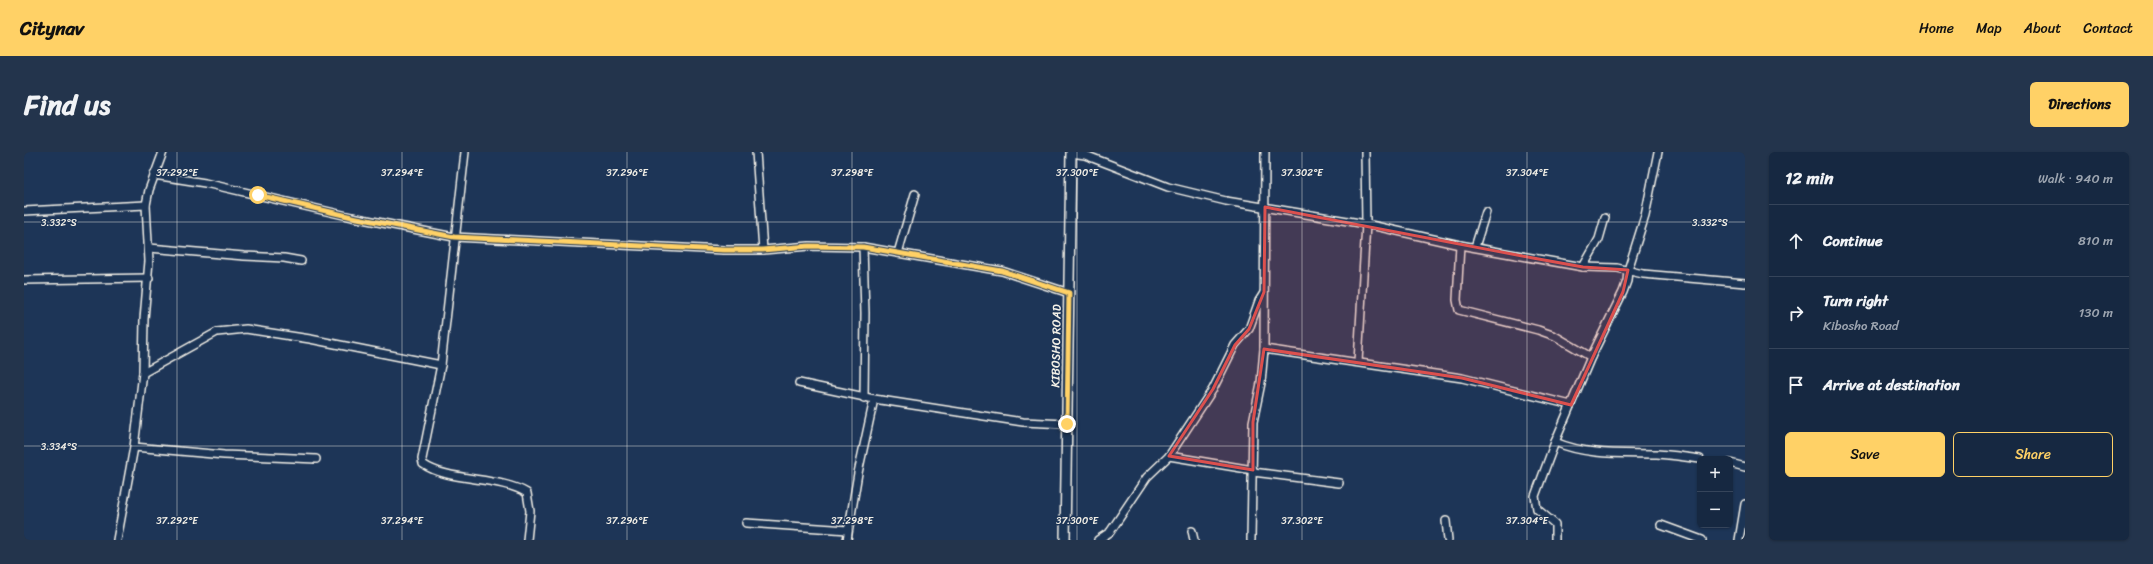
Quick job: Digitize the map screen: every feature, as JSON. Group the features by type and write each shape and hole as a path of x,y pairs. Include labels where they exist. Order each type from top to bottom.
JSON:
{"street":[{"path":"117,540 134,447 143,373 144,319 149,278 149,248 146,206 149,190 163,152"},
{"path":"465,152 454,237 441,365 422,459 423,464 438,471 504,485 527,493 530,511 528,540"},
{"path":"756,152 762,250"},
{"path":"1071,152 1168,187 1265,207 1366,224 1475,248 1583,267 1628,270 1642,274 1745,282"},
{"name":"KIBOSHO ROAD","path":"1065,540 1071,152"},
{"path":"1251,540 1253,422 1264,349 1265,152"},
{"path":"1358,362 1366,224 1365,152"},
{"path":"1555,540 1555,524 1537,509 1535,496 1555,442 1591,357 1624,292 1628,270 1645,216 1658,152"},
{"path":"154,175 205,183 352,217 454,237 762,250 809,246 863,247 1002,271 1069,293"},
{"path":"898,253 915,194"},
{"path":"24,211 146,206"},
{"path":"1475,248 1486,212"},
{"path":"1583,267 1599,239 1605,218"},
{"path":"1460,245 1457,300 1459,310 1538,330 1555,336 1591,357"},
{"path":"863,247 866,312 864,398"},
{"path":"149,248 244,256 268,256 301,261"},
{"path":"24,280 149,278"},
{"path":"1098,540 1110,532 1147,477 1169,456 1213,389 1235,345 1249,329 1259,301 1264,292"},
{"path":"143,373 217,332 246,329 310,339 441,365"},
{"path":"1264,349 1462,378 1571,405"},
{"path":"799,383 864,398 1022,422 1067,424"},
{"path":"847,540 858,473 874,399"},
{"path":"1555,442 1579,450 1603,453 1658,454 1697,459"},
{"path":"134,447 224,455 316,459"},
{"path":"1169,456 1253,471 1339,483"},
{"path":"1733,464 1745,467"},
{"path":"1739,540 1745,505"},
{"path":"1446,521 1448,540"},
{"path":"746,524 848,530"},
{"path":"1661,526 1702,540"},
{"path":"1192,531 1194,540"}],"highlighted area":[{"path":"1265,207 1583,267 1628,270 1623,292 1571,405 1462,378 1264,349 1253,422 1253,470 1169,456 1213,389 1235,345 1249,329 1264,292"}],"route":[{"path":"258,195 352,217 454,237 724,250 762,250 845,245 1002,271 1069,293 1067,424"}]}
